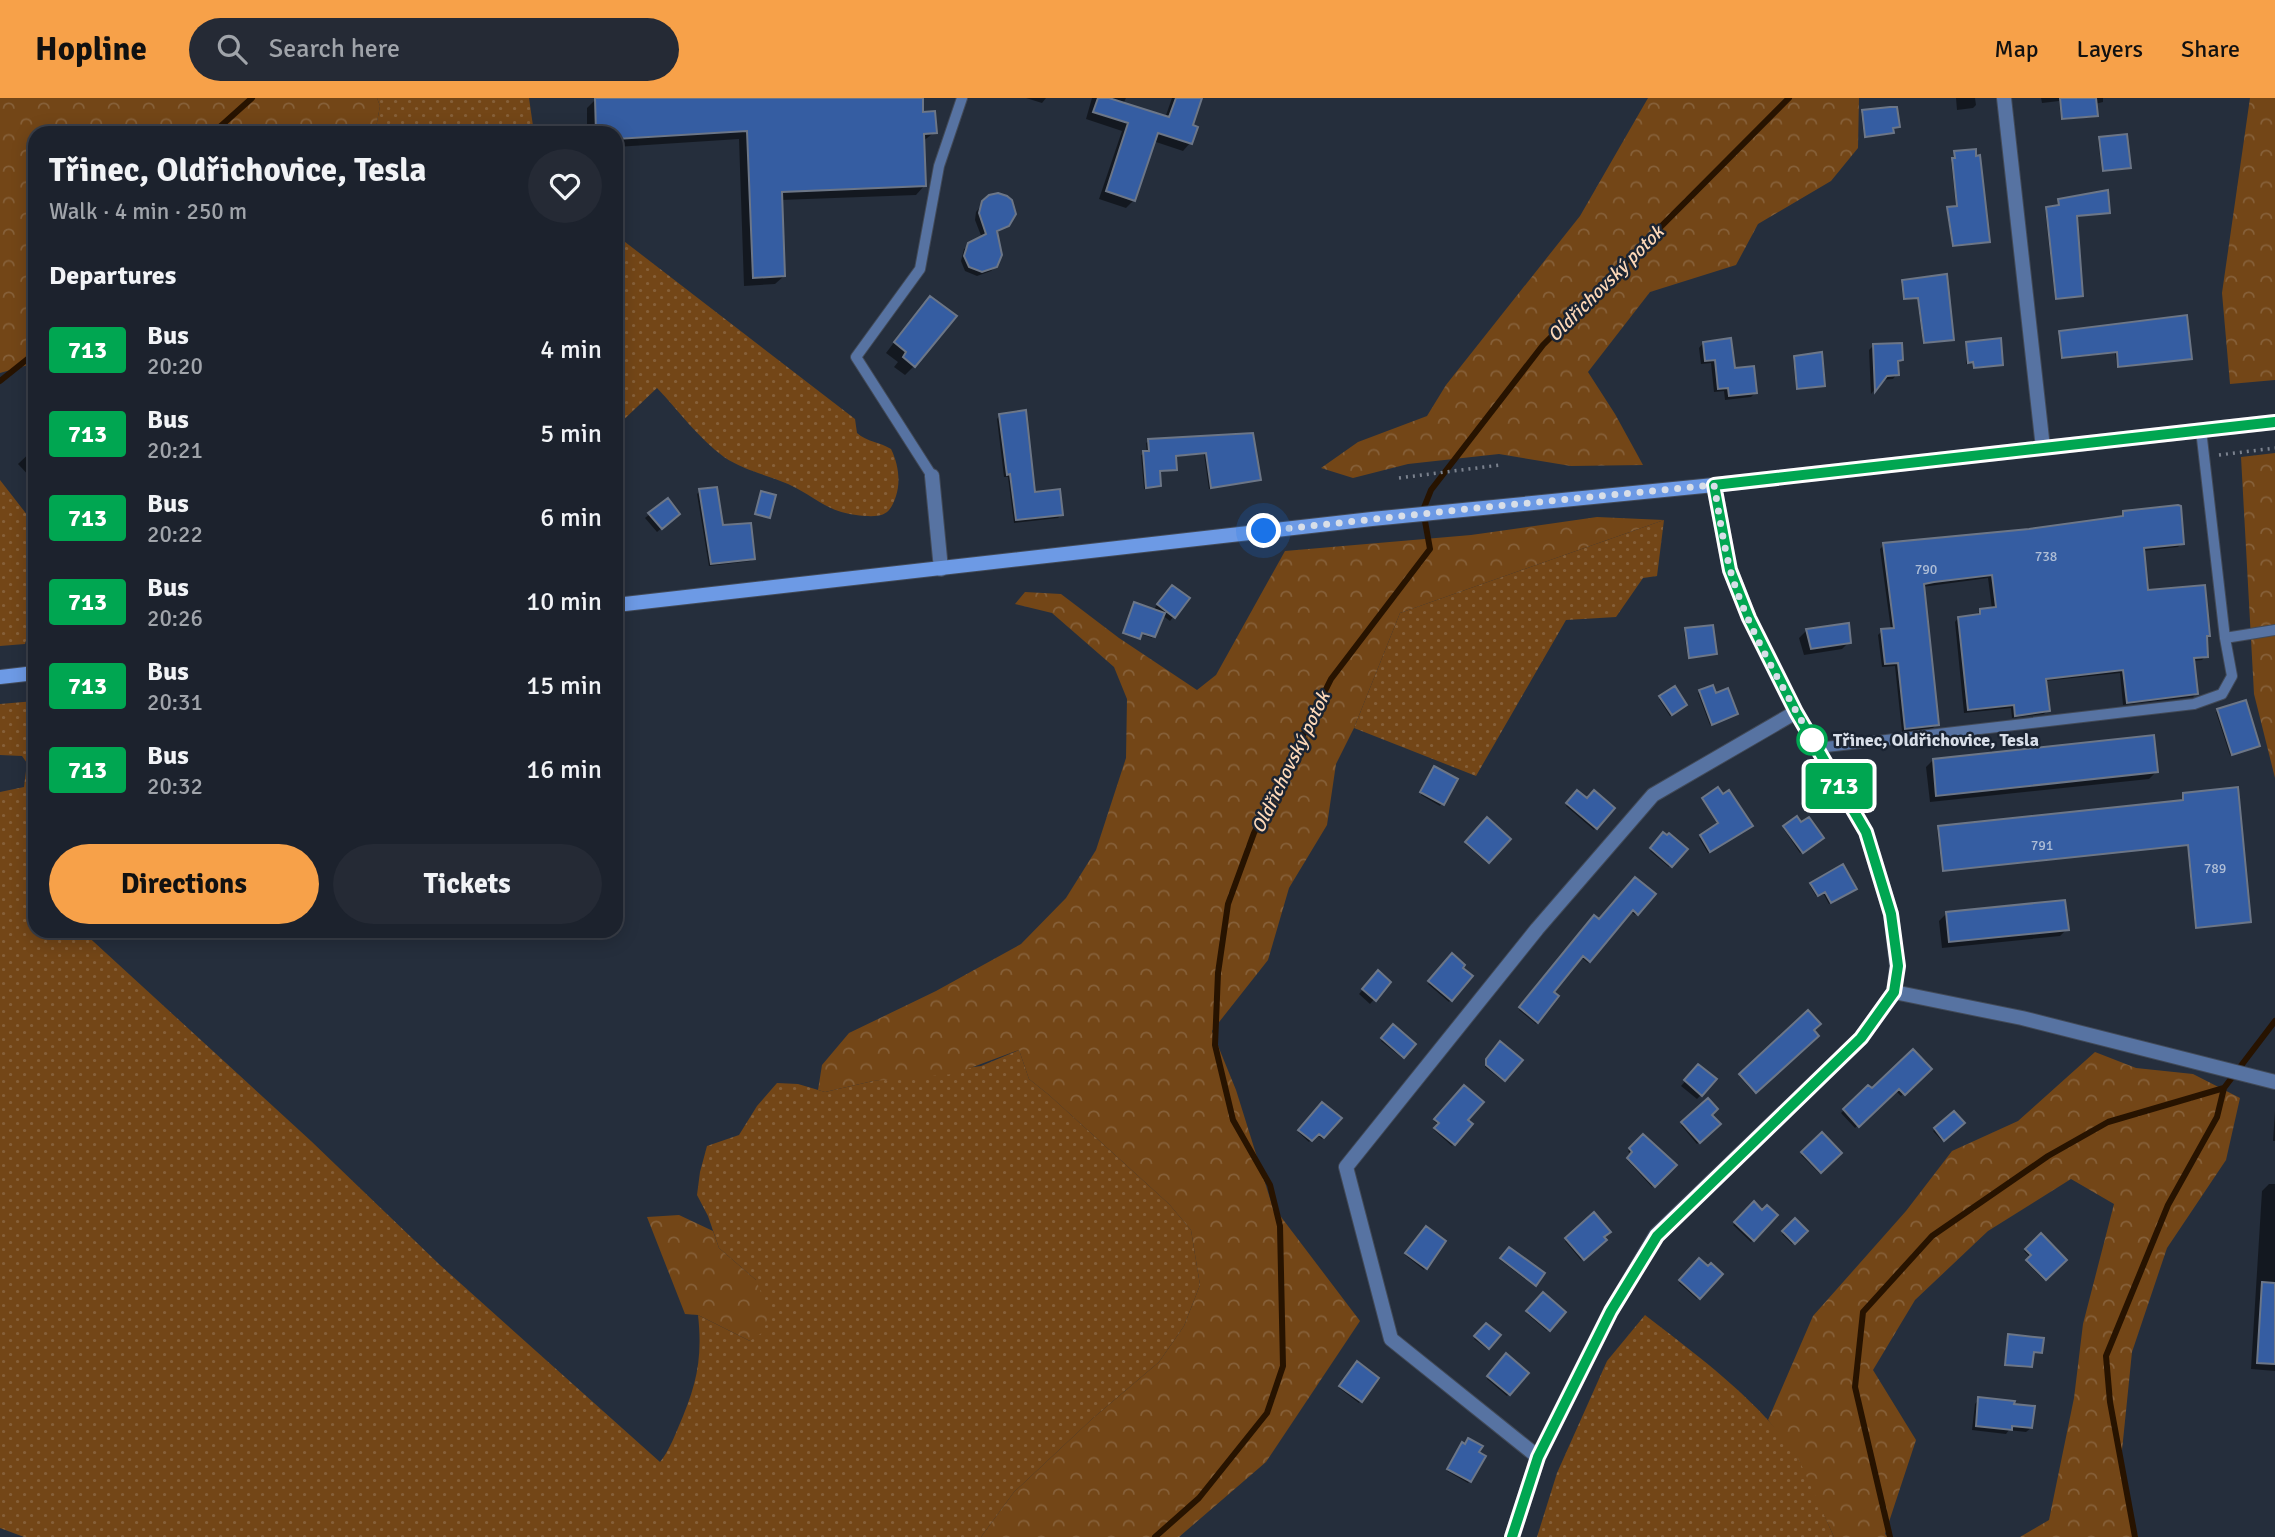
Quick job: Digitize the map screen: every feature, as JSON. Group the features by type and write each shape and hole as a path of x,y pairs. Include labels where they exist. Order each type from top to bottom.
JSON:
{"main road":[{"path":"623,604 1372,519 1714,485 2274,423"},
{"path":"0,677 28,674"}],"street":[{"path":"2004,98 2043,448"},
{"path":"932,476 941,569"},
{"path":"1511,1537 1538,1457 1611,1311 1657,1236 1861,1038 1894,992 1898,966 1891,914 1866,832 1796,712 1749,618 1730,570 1714,485"},
{"path":"1538,1457 1391,1339 1346,1167 1537,929 1653,795 1796,712"},
{"path":"1894,992 2022,1018 2275,1082"}],"lane":[{"path":"932,476 856,357 920,269 939,166 962,98"},
{"path":"1817,748 2194,704 2222,694 2232,676 2225,638 2201,430"},
{"path":"2225,638 2275,629"}],"path":[{"path":"2203,457 2275,448"},
{"path":"1399,478 1500,465"}],"green space":[{"path":"0,98 377,98 380,106 376,126 28,126 28,365 0,373"},
{"path":"377,98 529,98 533,126 376,126 380,106"},
{"path":"1648,98 1859,98 1858,148 1831,181 1758,224 1736,265 1650,292 1588,372 1643,465 1571,466 1499,454 1408,464 1353,478 1321,468 1358,442 1427,416 1446,385 1580,216"},
{"path":"2250,98 2275,98 2275,380 2230,384 2222,293"},
{"path":"623,240 855,419 857,433 891,449 897,466 898,484 889,511 872,516 841,512 788,484 731,462 706,442 657,388 623,420"},
{"path":"2275,453 2275,778 2254,694 2241,457"},
{"path":"0,480 28,516 28,621 25,644 0,646"},
{"path":"1597,517 1664,520 1400,613 1354,728 1336,764 1327,825 1289,888 1268,960 1212,1031 1236,1090 1272,1205 1360,1321 1266,1462 1179,1537 981,1537 1014,1492 1092,1419 1159,1362 1184,1326 1200,1285 1191,1230 1169,1204 1029,1079 1019,1050 954,1074 873,1081 825,1092 818,1090 822,1065 849,1033 936,991 1021,944 1066,898 1096,850 1126,758 1127,699 1114,667 1052,613 1015,604 1025,592 1061,594 1119,638 1197,690 1216,675 1285,551 1471,535"},
{"path":"1664,520 1657,576 1643,578 1616,617 1566,620 1476,776 1354,728 1400,613"},
{"path":"28,702 28,938 90,938 311,1141 440,1265 660,1462 674,1437 694,1386 700,1346 698,1315 750,1341 756,1280 719,1248 708,1216 697,1195 707,1146 739,1135 757,1106 777,1083 798,1084 825,1092 873,1081 981,1066 1019,1050 1029,1079 1169,1204 1191,1230 1200,1285 1184,1326 1159,1362 1092,1419 1014,1492 981,1537 24,1537 0,1528 0,792 24,787 27,763 22,756 0,755 0,704"},
{"path":"2095,1052 2136,1068 2193,1074 2240,1098 2226,1160 2167,1248 2132,1352 2120,1470 2138,1537 2020,1537 2049,1520 2074,1398 2083,1324 2114,1204 2071,1179 1988,1231 1915,1300 1873,1370 1916,1440 1885,1534 1888,1537 1834,1537 1799,1460 1768,1420 1813,1316 1906,1211 1952,1151 2018,1121"},
{"path":"679,1215 713,1231 719,1248 756,1280 769,1313 763,1332 750,1341 698,1315 685,1314 647,1217"},
{"path":"1645,1315 1727,1380 1765,1417 1798,1458 1834,1537 1537,1537 1557,1473 1607,1361"}],"building":[{"path":"595,98 923,98 923,112 935,111 937,133 924,134 926,186 782,192 785,276 753,278 747,131 623,139 623,126 596,126"},
{"path":"1098,98 1109,98 1169,117 1176,98 1202,98 1193,125 1198,127 1192,144 1158,133 1135,201 1106,191 1128,123 1093,112"},
{"path":"2060,98 2096,98 2098,116 2062,119"},
{"path":"1897,107 1900,127 1893,128 1894,133 1865,137 1862,110"},
{"path":"2127,134 2131,168 2103,171 2099,137"},
{"path":"1976,149 1976,156 1980,155 1990,242 1953,246 1947,207 1957,206 1952,158 1955,158 1954,151"},
{"path":"2108,190 2110,213 2077,216 2083,296 2056,299 2046,207 2059,205 2058,199"},
{"path":"998,193 1012,200 1016,214 1009,226 997,231 1002,255 997,267 982,272 969,267 964,256 968,243 986,234 979,213 982,201 989,195"},
{"path":"1947,274 1954,340 1924,343 1918,298 1904,299 1902,280"},
{"path":"930,296 957,316 915,367 903,357 906,352 894,342"},
{"path":"2187,315 2192,359 2118,367 2117,352 2062,358 2059,331"},
{"path":"1731,338 1735,368 1754,366 1757,393 1729,396 1728,388 1718,389 1715,360 1705,361 1703,342"},
{"path":"2001,338 2003,365 1974,368 1973,362 1968,363 1966,342"},
{"path":"1902,343 1903,360 1898,361 1899,375 1887,376 1875,392 1873,344"},
{"path":"1822,352 1825,386 1797,389 1794,356"},
{"path":"1026,410 1035,492 1060,489 1063,515 1016,520 999,414"},
{"path":"1253,433 1261,480 1211,488 1206,453 1176,456 1177,470 1160,471 1161,486 1146,488 1143,451 1149,451 1148,439"},
{"path":"717,487 723,525 751,523 755,559 711,564 699,489"},
{"path":"761,491 776,495 770,518 755,514"},
{"path":"668,498 680,514 662,529 648,513"},
{"path":"2181,506 2184,544 2144,548 2148,590 2205,585 2210,636 2207,636 2208,657 2194,658 2198,694 2127,703 2123,670 2046,679 2050,711 2015,716 2014,705 1968,710 1958,617 1980,614 1980,609 1996,607 1992,575 1924,584 1939,725 1905,729 1898,663 1885,664 1881,629 1894,628 1883,543 2029,529 2123,516 2123,511"},
{"path":"1172,585 1190,598 1175,618 1157,604"},
{"path":"1134,602 1165,613 1155,637 1142,633 1140,639 1123,633"},
{"path":"1849,623 1851,643 1811,649 1806,629"},
{"path":"1713,625 1717,654 1689,658 1685,628"},
{"path":"1713,685 1716,693 1728,688 1738,714 1712,725 1699,690"},
{"path":"1675,686 1687,705 1672,715 1659,696"},
{"path":"2246,700 2260,746 2232,755 2217,709"},
{"path":"2154,735 2158,772 1936,796 1933,759"},
{"path":"1434,766 1458,779 1444,805 1420,792"},
{"path":"1718,787 1723,794 1729,790 1753,826 1710,852 1700,835 1718,823 1702,798"},
{"path":"2238,787 2251,922 2196,928 2188,845 1943,871 1938,826 2183,800 2183,793"},
{"path":"1577,790 1587,798 1594,790 1615,808 1597,829 1566,803"},
{"path":"1797,816 1801,822 1809,817 1824,838 1803,853 1783,826"},
{"path":"1487,817 1511,839 1489,863 1465,842"},
{"path":"1663,832 1667,835 1669,833 1688,849 1672,867 1650,848"},
{"path":"1843,864 1857,889 1831,903 1825,892 1818,896 1810,883"},
{"path":"1635,877 1656,894 1638,915 1633,910 1590,962 1583,956 1554,992 1559,996 1538,1023 1519,1007 1594,915 1599,919"},
{"path":"2065,900 2069,930 1949,942 1946,912"},
{"path":"1452,953 1473,976 1452,1001 1428,981"},
{"path":"1378,970 1391,982 1376,1001 1362,989"},
{"path":"1808,1010 1821,1024 1814,1030 1819,1036 1756,1093 1739,1074"},
{"path":"1393,1024 1416,1044 1404,1058 1381,1038"},
{"path":"1500,1041 1523,1060 1505,1081 1486,1065 1486,1059"},
{"path":"1913,1049 1932,1069 1905,1095 1899,1089 1859,1127 1843,1109 1868,1085 1872,1088"},
{"path":"1698,1064 1717,1079 1702,1096 1684,1080"},
{"path":"1464,1085 1484,1102 1468,1120 1473,1124 1455,1145 1434,1128 1439,1123 1434,1119"},
{"path":"1708,1098 1718,1109 1712,1115 1721,1124 1700,1143 1681,1122"},
{"path":"1322,1102 1342,1118 1324,1138 1319,1134 1312,1141 1298,1130"},
{"path":"1954,1111 1965,1123 1944,1141 1934,1128"},
{"path":"1822,1132 1842,1153 1821,1173 1801,1152"},
{"path":"1643,1134 1677,1165 1655,1187 1627,1158 1632,1152 1629,1148"},
{"path":"1754,1201 1762,1210 1767,1205 1778,1215 1754,1241 1734,1222"},
{"path":"1594,1212 1611,1232 1604,1237 1607,1240 1584,1260 1565,1238"},
{"path":"1795,1218 1808,1231 1795,1244 1782,1231"},
{"path":"1426,1226 1446,1241 1427,1269 1405,1253"},
{"path":"2041,1233 2067,1260 2046,1280 2026,1260 2031,1255 2025,1249"},
{"path":"1509,1247 1545,1273 1536,1286 1500,1258"},
{"path":"1699,1258 1708,1266 1711,1263 1723,1274 1700,1299 1679,1280"},
{"path":"2262,1282 2275,1283 2275,1364 2257,1363"},
{"path":"1543,1292 1566,1312 1550,1331 1526,1311"},
{"path":"1486,1323 1501,1335 1489,1349 1474,1336"},
{"path":"2008,1334 2044,1338 2042,1353 2034,1352 2032,1367 2005,1365"},
{"path":"1506,1353 1529,1373 1510,1395 1487,1376"},
{"path":"1357,1361 1379,1378 1362,1402 1339,1386"},
{"path":"1978,1397 2035,1406 2032,1428 2012,1426 2012,1430 1976,1426"},
{"path":"1468,1438 1483,1446 1479,1452 1486,1456 1471,1482 1447,1469 1462,1442 1465,1444"}],"waterway":[{"path":"221,126 252,98"},
{"name":"Oldřichovský potok","path":"1155,1537 1199,1498 1267,1413 1283,1366 1280,1226 1270,1185 1233,1120 1215,1045 1218,973 1228,904 1254,833 1331,679 1430,549 1423,510 1431,490 1543,345 1789,98"},
{"path":"0,381 28,359"},
{"path":"2135,1537 2110,1402 2106,1356 2168,1205 2217,1117 2224,1088 2275,1021"},
{"path":"1890,1537 1855,1387 1863,1312 1932,1236 2048,1156 2108,1122 2224,1088"}],"bus line":[{"name":"713","path":"1512,1537 1538,1457 1611,1311 1657,1236 1861,1038 1894,992 1898,966 1891,914 1866,832 1796,712 1749,618 1730,570 1714,485 2275,422"}],"place":[{"name":"Třinec, Oldřichovice, Tesla","path":"1812,740"}],"route":[{"path":"1264,531 1714,485 1730,570 1766,654 1817,748 1812,740"}]}
